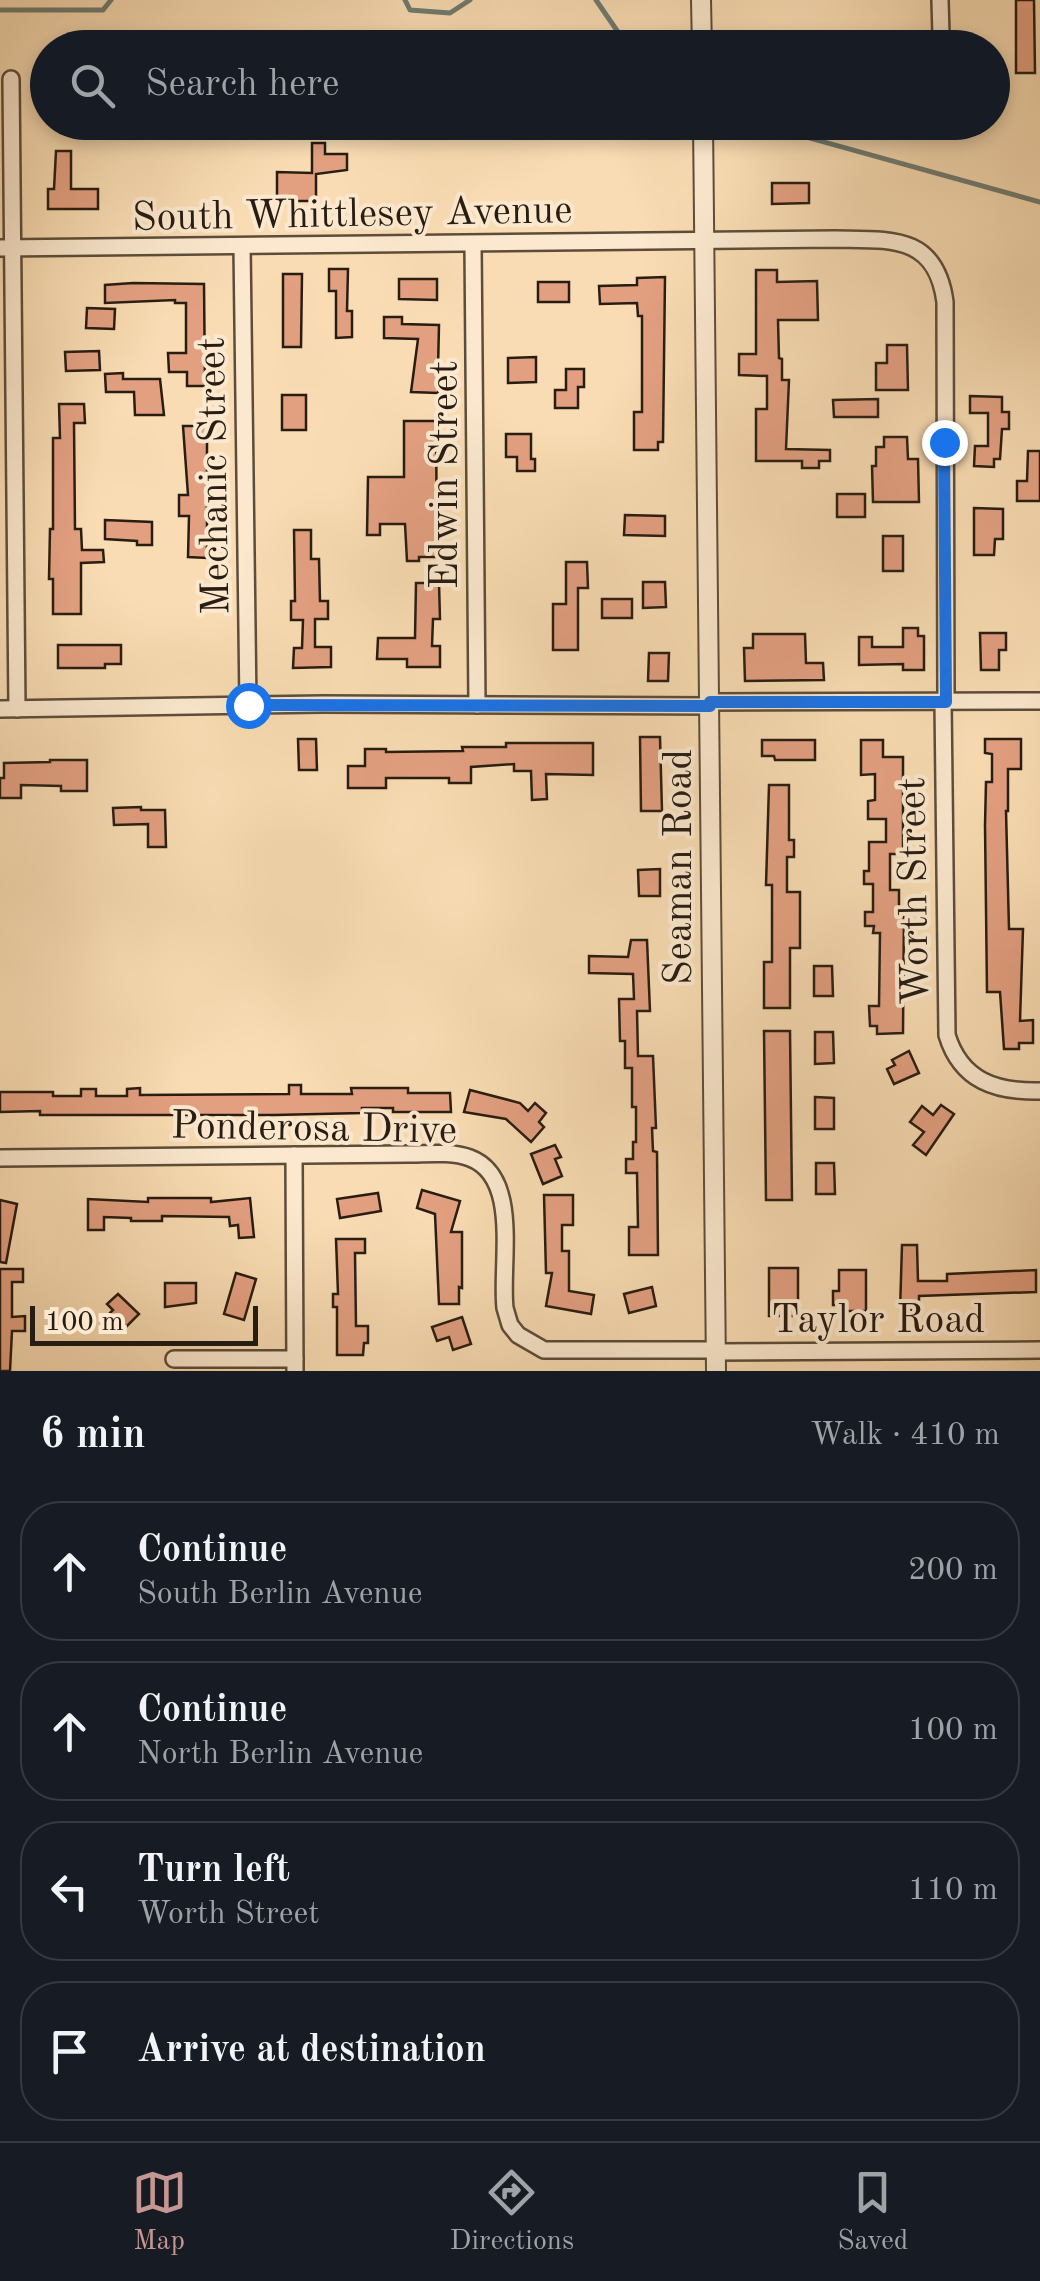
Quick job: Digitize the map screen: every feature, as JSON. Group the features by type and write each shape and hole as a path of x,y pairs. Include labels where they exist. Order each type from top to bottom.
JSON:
{"street":[{"path":"702,0 702,30"},
{"path":"940,0 940,30"},
{"path":"11,79 6,248 8,709 1040,701"},
{"name":"Seaman Road","path":"703,140 716,1358"},
{"name":"South Whittlesey Avenue","path":"6,248 880,240 905,243 928,258"},
{"name":"Edwin Street","path":"474,244 477,706"},
{"name":"Mechanic Street","path":"242,246 248,705"},
{"name":"Worth Street","path":"928,258 941,280 945,302 945,1014 951,1046 969,1072 984,1084 1003,1090 1040,1091"},
{"name":"Ponderosa Drive","path":"0,1158 457,1154 484,1166 498,1184 503,1203 506,1314 514,1330 533,1346 558,1352 716,1358"},
{"path":"174,1359 295,1365 294,1155"},
{"name":"Taylor Road","path":"716,1358 1040,1350"}],"building":[{"path":"1016,0 1034,0 1035,73 1016,73"},
{"path":"312,143 325,143 325,154 347,154 347,170 316,174 316,201 277,201 277,172 312,173"},
{"path":"56,151 71,151 71,189 98,189 98,209 48,209 48,189 54,189"},
{"path":"772,183 809,183 809,203 772,204"},
{"path":"329,269 348,269 347,311 352,311 352,337 336,338 336,291 329,291"},
{"path":"756,270 777,270 777,282 817,281 818,320 778,320 782,380 789,380 786,449 830,450 830,461 819,461 819,468 802,468 802,461 756,461 756,409 767,409 767,376 739,375 739,354 756,354"},
{"path":"283,274 302,274 301,347 283,347"},
{"path":"665,277 663,442 658,442 658,450 634,450 634,412 642,412 642,316 638,316 637,303 600,304 599,286 637,285 637,278"},
{"path":"399,279 437,279 437,300 399,299"},
{"path":"538,282 569,282 569,302 538,302"},
{"path":"204,284 205,386 187,386 187,372 169,372 168,353 186,353 186,303 105,303 105,285"},
{"path":"87,308 115,309 114,329 86,328"},
{"path":"384,317 402,317 402,324 439,325 438,369 442,369 438,393 411,392 418,339 384,338"},
{"path":"887,345 907,345 908,390 876,390 876,363 887,363"},
{"path":"99,351 100,370 66,371 65,352"},
{"path":"536,357 536,382 508,383 508,358"},
{"path":"566,369 584,369 584,387 578,387 578,408 555,408 555,390 566,390"},
{"path":"123,373 123,379 160,379 164,415 135,415 134,392 106,392 105,374"},
{"path":"282,395 306,395 306,430 282,430"},
{"path":"970,396 1002,397 1002,412 1009,412 1009,429 1002,429 1000,459 994,459 994,467 974,466 975,446 988,446 988,413 970,413"},
{"path":"878,399 878,417 834,417 833,400"},
{"path":"59,404 84,404 85,423 74,423 75,529 81,529 82,550 103,550 104,562 81,563 81,614 53,614 53,579 49,579 53,438 60,438"},
{"path":"404,421 436,421 437,557 419,557 419,561 407,561 405,524 380,524 380,535 367,535 368,477 404,477"},
{"path":"183,426 207,426 207,558 188,557 189,516 179,516 179,495 188,495"},
{"path":"506,434 531,434 535,471 517,471 517,457 506,457"},
{"path":"884,437 907,437 908,459 918,459 919,502 873,502 872,466 876,466 876,447 884,447"},
{"path":"1028,451 1040,451 1040,501 1017,501 1017,481 1027,481"},
{"path":"837,494 865,494 865,517 837,517"},
{"path":"974,508 1003,509 1003,539 995,539 994,555 974,555"},
{"path":"625,515 665,516 665,536 624,535"},
{"path":"105,520 152,522 152,545 105,539"},
{"path":"294,530 311,530 311,559 319,559 320,601 328,601 328,619 315,619 315,647 331,647 331,667 293,668 294,648 302,648 303,620 291,620 291,601 295,601"},
{"path":"883,536 903,536 903,571 883,571"},
{"path":"566,562 587,562 588,588 578,588 578,650 553,650 553,604 566,604"},
{"path":"643,582 665,582 666,607 643,608"},
{"path":"416,583 439,583 440,619 433,619 432,646 440,646 440,667 407,667 407,659 377,659 378,638 415,638"},
{"path":"602,599 632,599 632,618 602,618"},
{"path":"903,628 918,628 918,636 924,636 924,670 903,670 903,664 859,665 859,637 872,637 872,647 903,647"},
{"path":"980,633 1006,633 1006,650 999,650 999,670 981,670"},
{"path":"753,634 805,634 806,663 823,663 824,680 745,681 744,648 753,648"},
{"path":"58,645 121,645 121,664 58,668"},
{"path":"649,653 669,653 668,681 648,681"},
{"path":"640,737 660,737 662,811 641,811"},
{"path":"298,739 316,739 317,770 299,770"},
{"path":"985,739 1021,739 1021,769 1008,769 1006,811 1009,929 1023,929 1020,1021 1033,1020 1033,1043 1019,1043 1019,1049 1004,1049 1000,992 987,992 985,825 986,782 992,782 992,754 985,753"},
{"path":"762,740 815,740 815,760 775,760 774,756 762,756"},
{"path":"861,740 883,740 883,757 903,757 903,854 890,854 890,890 899,890 899,909 904,909 903,1033 877,1034 877,1026 870,1026 869,1006 879,1006 880,933 873,933 874,926 865,926 865,912 873,912 873,884 864,884 864,871 869,871 869,842 886,842 886,819 868,819 868,801 875,800 875,774 861,775"},
{"path":"506,743 593,743 593,775 546,774 547,799 532,800 531,771 514,771 514,764 471,767 471,783 449,783 449,778 386,778 386,788 348,788 348,766 365,766 365,749 463,751 462,747 506,747"},
{"path":"87,760 87,791 21,785 21,798 0,798 4,763"},
{"path":"769,785 789,785 789,840 794,840 794,857 787,857 787,892 800,892 800,948 790,948 790,1008 764,1008 764,962 772,962 772,885 766,885"},
{"path":"113,808 165,810 166,847 148,847 148,824 114,825"},
{"path":"660,869 660,896 639,896 638,870"},
{"path":"631,940 647,940 650,1011 637,1011 638,1056 653,1056 658,1255 629,1255 629,1227 638,1227 637,1173 626,1173 626,1159 633,1159 636,1142 636,1107 632,1107 632,1068 625,1068 625,1041 620,1041 619,999 634,999 633,974 589,973 589,956 628,957"},
{"path":"814,966 832,966 833,996 814,996"},
{"path":"764,1031 790,1031 792,1200 766,1200"},
{"path":"815,1032 833,1032 834,1063 815,1064"},
{"path":"909,1051 919,1073 894,1084 887,1069 895,1065 892,1060"},
{"path":"289,1085 301,1085 301,1094 352,1094 351,1088 450,1093 451,1112 362,1108 362,1113 274,1115 0,1112 0,1092 81,1096 81,1089 96,1089 96,1096 127,1096 127,1089 140,1088 140,1095 289,1094"},
{"path":"470,1090 520,1103 528,1111 535,1103 546,1113 539,1122 544,1127 531,1142 506,1119 464,1112"},
{"path":"815,1097 834,1098 834,1129 815,1129"},
{"path":"941,1105 954,1114 926,1155 913,1145 924,1132 910,1122 922,1106 933,1115"},
{"path":"555,1145 561,1157 555,1159 562,1176 543,1184 531,1154"},
{"path":"816,1163 834,1163 835,1194 816,1194"},
{"path":"422,1190 460,1201 451,1232 462,1232 459,1304 439,1304 435,1214 417,1208"},
{"path":"378,1193 381,1211 340,1218 337,1199"},
{"path":"544,1195 573,1195 573,1225 562,1225 562,1251 569,1251 569,1291 594,1295 591,1314 546,1306 552,1273 546,1273"},
{"path":"148,1198 211,1198 211,1202 250,1198 254,1237 239,1238 238,1225 230,1226 229,1217 162,1216 162,1221 131,1221 104,1217 104,1230 88,1230 88,1199 148,1202"},
{"path":"0,1200 17,1204 6,1263 0,1262"},
{"path":"336,1239 365,1239 365,1253 355,1253 356,1326 368,1326 363,1355 337,1355 337,1307 333,1307 333,1294 338,1294"},
{"path":"902,1245 917,1245 918,1281 947,1281 947,1274 1036,1270 1036,1292 919,1296 919,1310 900,1311"},
{"path":"769,1268 798,1268 798,1316 769,1316"},
{"path":"0,1269 23,1269 23,1282 12,1282 12,1317 25,1316 25,1331 12,1331 10,1371 0,1371"},
{"path":"839,1270 866,1270 866,1311 840,1311 840,1305 833,1305 833,1291 839,1291"},
{"path":"236,1273 256,1279 244,1320 224,1314"},
{"path":"165,1283 196,1283 196,1303 165,1307"},
{"path":"652,1287 656,1306 629,1313 624,1294"},
{"path":"118,1294 139,1314 121,1332 106,1317 113,1310 107,1304"},
{"path":"462,1317 471,1344 453,1350 449,1337 437,1341 432,1327"}],"waterway":[{"path":"0,10 103,10 111,0"},
{"path":"405,0 410,10 450,13 470,0"},
{"path":"596,0 617,30"},
{"path":"817,140 1040,202"}],"route":[{"path":"248,705 946,702 944,442"}]}
